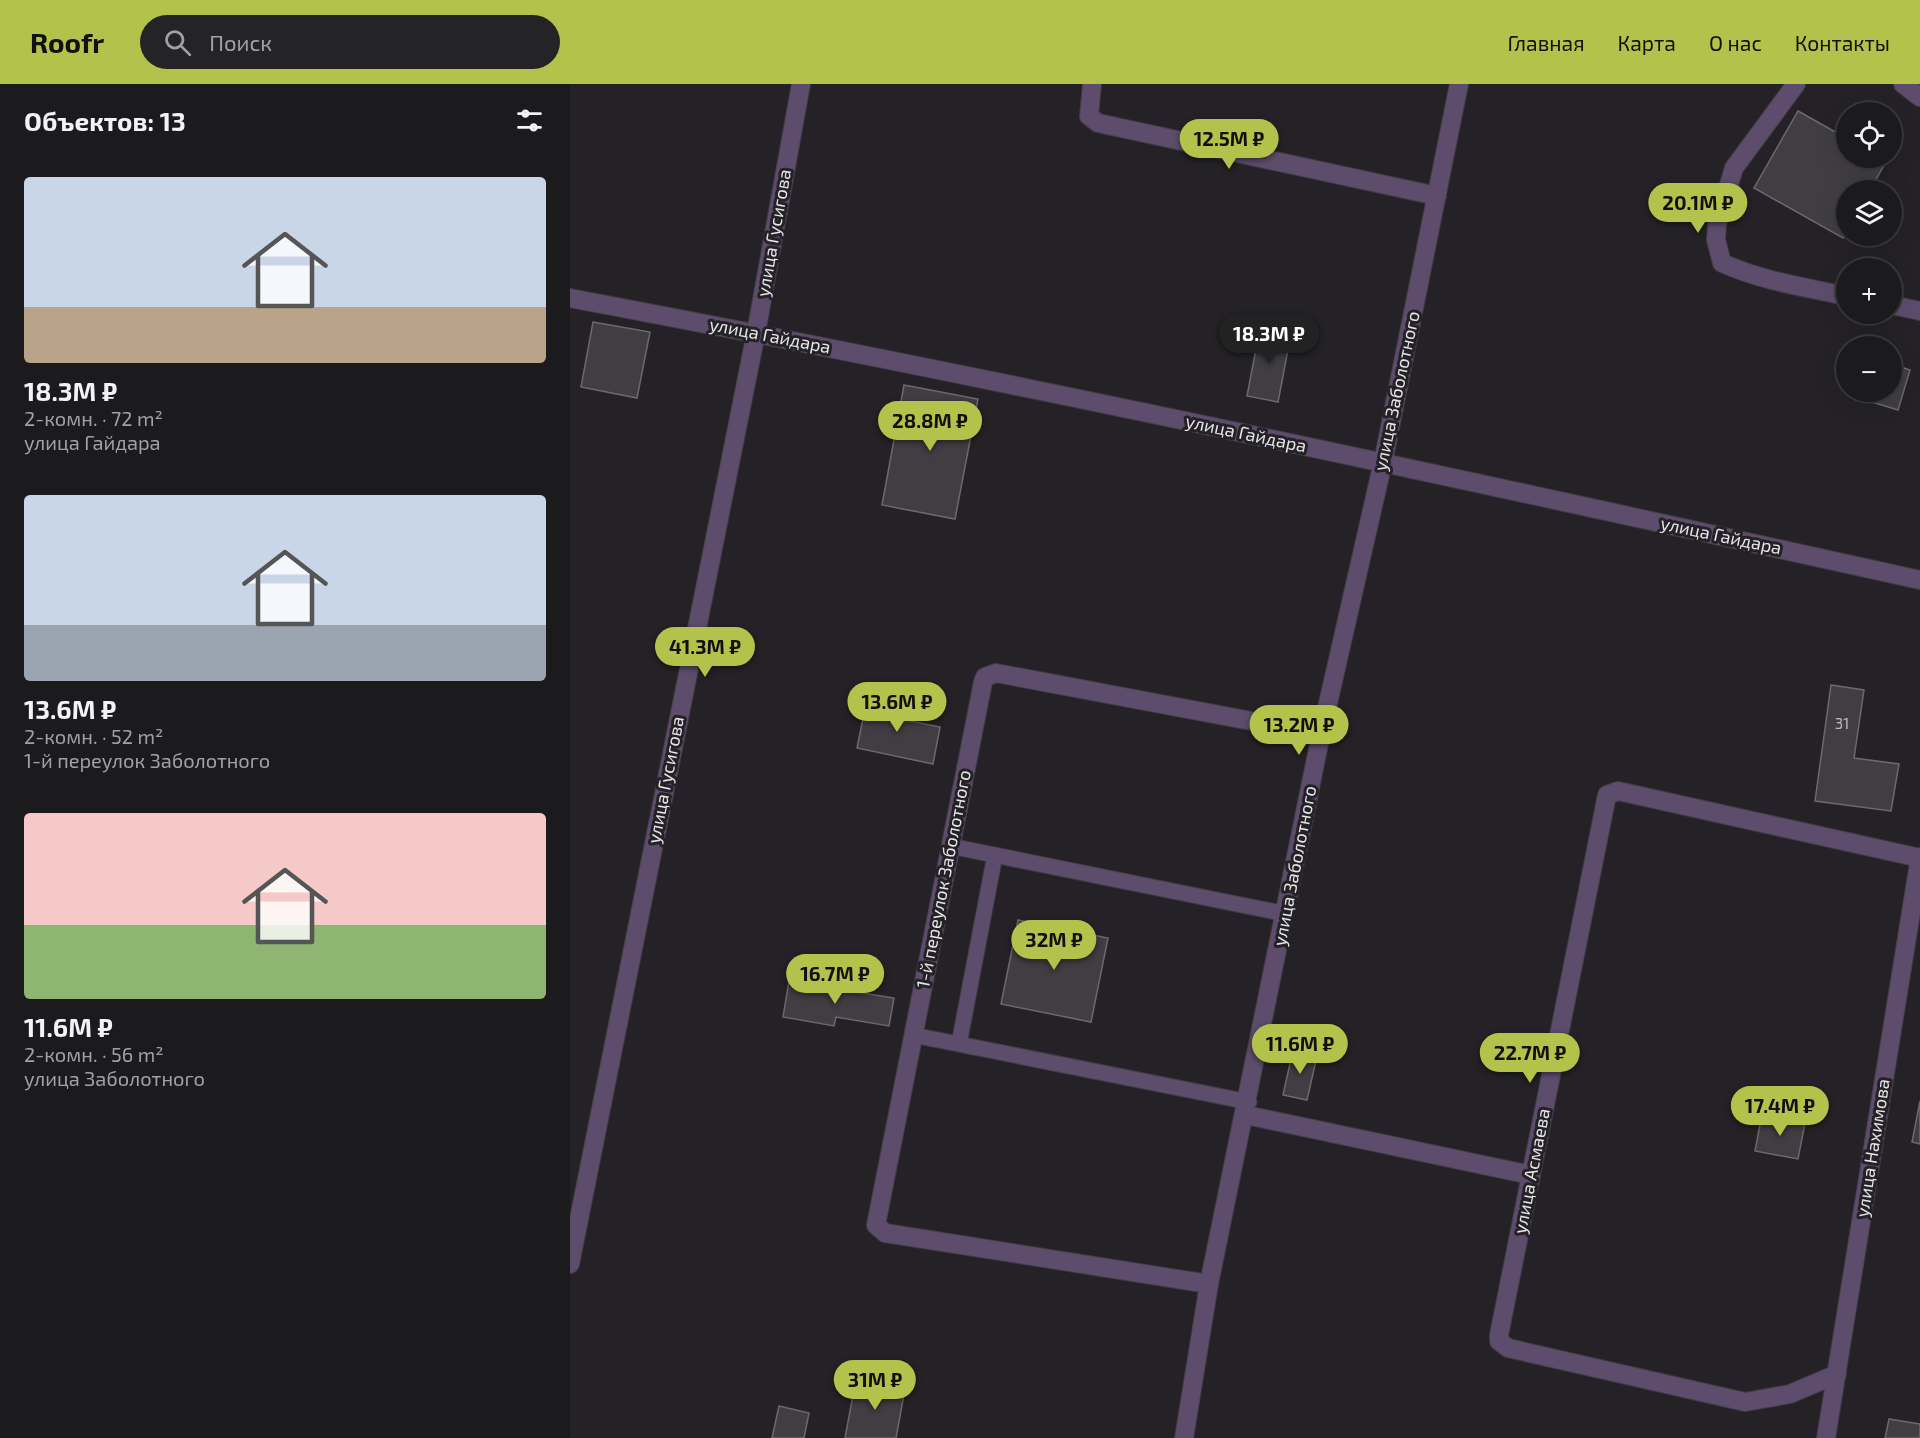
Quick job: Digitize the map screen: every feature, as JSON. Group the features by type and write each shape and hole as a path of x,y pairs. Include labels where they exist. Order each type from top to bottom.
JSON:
{"street":[{"name":"улица Гусигова","path":"570,1264 756,333 801,84"},
{"path":"1092,84 1089,116 1098,123 1437,196"},
{"name":"улица Заболотного","path":"1184,1438 1209,1284 1247,1109 1321,734 1383,462 1459,84"},
{"path":"1796,84 1734,168 1717,224 1716,240 1722,263 1737,270 1763,279 1836,294"},
{"path":"1903,84 1920,97"},
{"name":"улица Гайдара","path":"570,298 756,333 1383,462 1920,580"},
{"path":"1902,307 1920,311"},
{"name":"1-й переулок Заболотного","path":"1209,1284 880,1230 876,1219 983,682 990,674 1321,734"},
{"name":"улица Асмаева","path":"1837,1374 1790,1394 1745,1402 1502,1346 1498,1335 1607,795 1618,791 1920,857"},
{"name":"улица Нахимова","path":"1826,1438 1920,857"},
{"path":"1247,1109 1531,1175"}],"lane":[{"path":"950,846 1286,914"},
{"path":"959,1044 995,855"},
{"path":"913,1035 1247,1109"}],"building":[{"path":"1798,111 1836,132 1836,168 1882,168 1876,180 1836,180 1836,234 1754,188"},
{"path":"593,322 650,332 637,398 581,387"},
{"path":"1260,328 1291,334 1278,402 1247,396"},
{"path":"1902,367 1910,370 1902,397"},
{"path":"904,385 978,399 955,519 882,505"},
{"path":"1872,402 1900,402 1898,410"},
{"path":"1831,685 1864,690 1854,758 1899,764 1891,811 1815,801"},
{"path":"867,699 913,709 910,721 940,727 933,764 857,748"},
{"path":"1018,920 1108,938 1091,1022 1001,1004"},
{"path":"789,981 894,998 889,1026 836,1017 834,1026 783,1017"},
{"path":"1293,1050 1317,1056 1307,1100 1283,1095"},
{"path":"1920,1101 1920,1144 1912,1142"},
{"path":"1762,1114 1805,1123 1798,1159 1755,1151"},
{"path":"856,1379 905,1389 896,1438 845,1438"},
{"path":"779,1406 809,1413 804,1438 772,1438"},
{"path":"1889,1419 1920,1424 1920,1438 1885,1438"}]}
